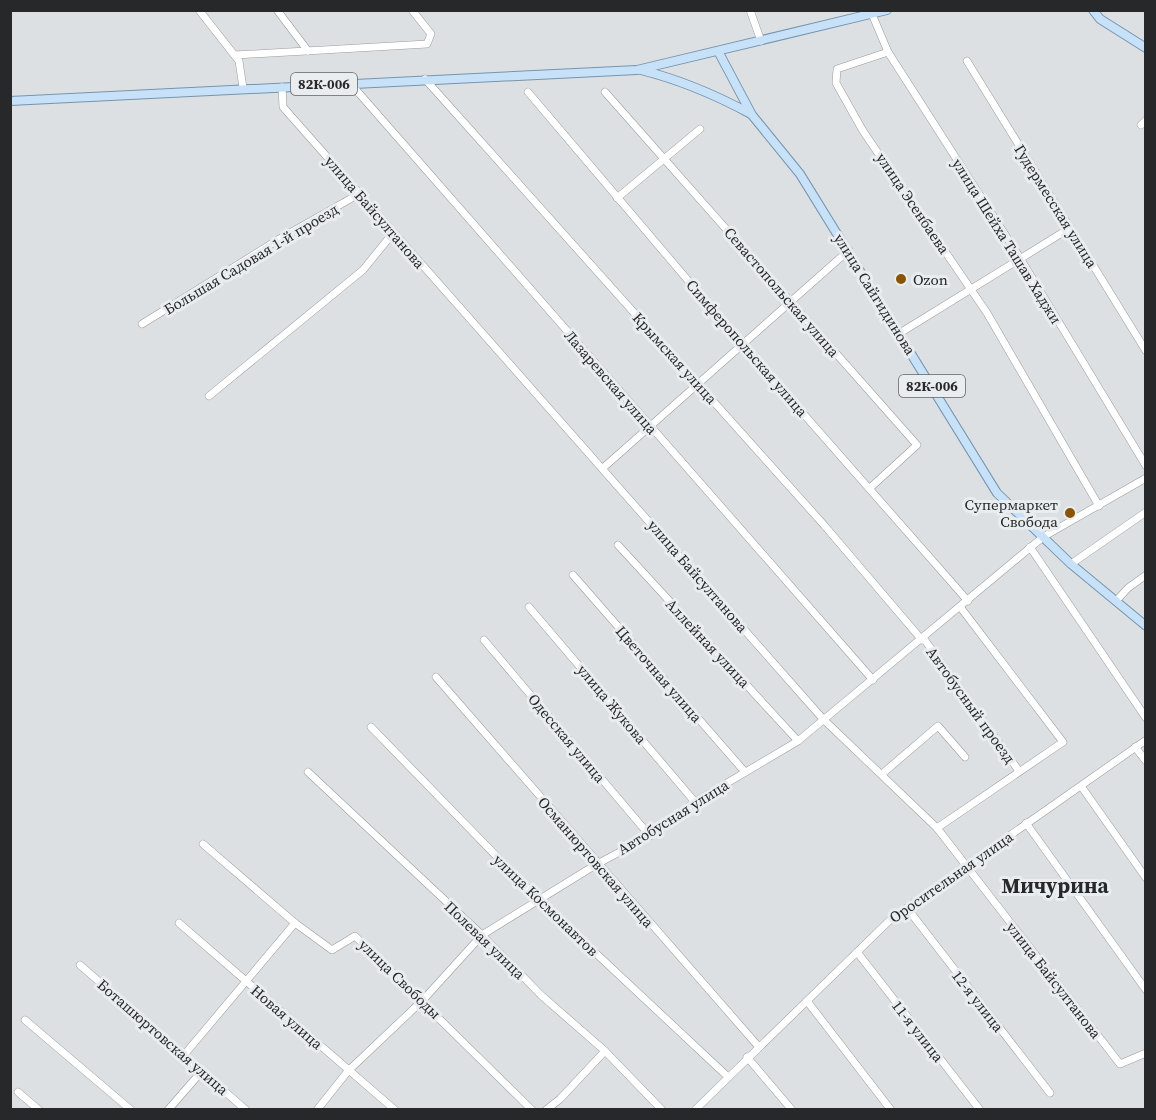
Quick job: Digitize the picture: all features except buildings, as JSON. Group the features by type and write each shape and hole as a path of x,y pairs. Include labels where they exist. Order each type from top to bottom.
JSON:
{"main road":[{"path":"637,70 887,10"},
{"path":"1093,10 1100,19 1146,48"},
{"name":"улица Сайгидинова","path":"717,51 752,115 800,174 849,250 997,493 1071,564 1118,600 1146,626"},
{"name":"82К-006","path":"10,101 637,70 678,79 706,90 752,115"}],"street":[{"path":"199,10 235,55 240,64 243,88"},
{"path":"277,10 308,51"},
{"path":"235,55 427,44 431,34 412,10"},
{"path":"750,10 761,41"},
{"path":"843,10 846,20"},
{"name":"улица Шейха Ташав Хаджи","path":"872,14 888,52 1020,258 1146,466"},
{"name":"улица Эсенбаева","path":"888,52 837,69 836,83 863,131 971,287 1099,506"},
{"name":"Гудермесская улица","path":"967,61 1146,351"},
{"name":"Крымская улица","path":"425,79 923,639"},
{"name":"Лазаревская улица","path":"350,83 873,680"},
{"name":"улица Байсултанова","path":"282,87 283,107 359,194 824,718 937,828 1120,1064 1146,1053"},
{"name":"Симферопольская улица","path":"528,92 742,344 968,601"},
{"name":"Севастопольская улица","path":"605,92 917,445 870,488"},
{"path":"617,198 700,129"},
{"name":"Большая Садовая 1-й проезд","path":"142,324 281,238 359,194"},
{"path":"900,333 971,287 1070,228"},
{"path":"208,396 363,270 393,232"},
{"path":"603,468 849,250"},
{"name":"Автобусная улица","path":"317,1110 348,1071 423,1000 482,936 597,864 650,836 695,802 798,741 961,608 1043,537 1146,478"},
{"path":"1071,564 1146,512"},
{"name":"Аллейная улица","path":"618,545 798,741"},
{"path":"1030,547 1146,718"},
{"name":"Цветочная улица","path":"573,575 745,772"},
{"path":"1118,600 1128,588 1146,575"},
{"name":"улица Жукова","path":"529,607 695,802"},
{"path":"937,828 1062,742 961,608"},
{"name":"Автобусный проезд","path":"923,639 1019,771"},
{"name":"Одесская улица","path":"484,640 650,836"},
{"name":"Османюртовская улица","path":"436,677 758,1046"},
{"path":"882,774 938,726 965,757"},
{"name":"улица Космонавтов","path":"371,727 539,900 727,1076"},
{"name":"Оросительная улица","path":"695,1110 727,1076 891,919 1146,740"},
{"path":"1135,747 1146,761"},
{"name":"Полевая улица","path":"308,772 482,936 542,996 605,1051 662,1110"},
{"path":"1081,786 1146,878"},
{"path":"1026,824 1146,990"},
{"name":"улица Свободы","path":"202,844 295,923 332,950 355,936 423,1000 532,1110"},
{"name":"12-я улица","path":"907,908 1050,1093"},
{"name":"Новая улица","path":"179,923 395,1110"},
{"path":"184,1055 295,923"},
{"name":"11-я улица","path":"857,952 980,1110"},
{"name":"Боташюртовская улица","path":"80,965 246,1110"},
{"path":"807,1000 891,1110"},
{"path":"24,1020 131,1110"},
{"path":"546,1110 560,1099 605,1051"},
{"path":"747,1057 792,1110"},
{"path":"168,1110 202,1071"},
{"path":"18,1092 39,1110"}],"place":[{"name":"Ozon","path":"901,279"},
{"name":"Супермаркет Свобода","path":"1070,513"}],"district":[{"name":"Мичурина","path":"1055,885"}]}
